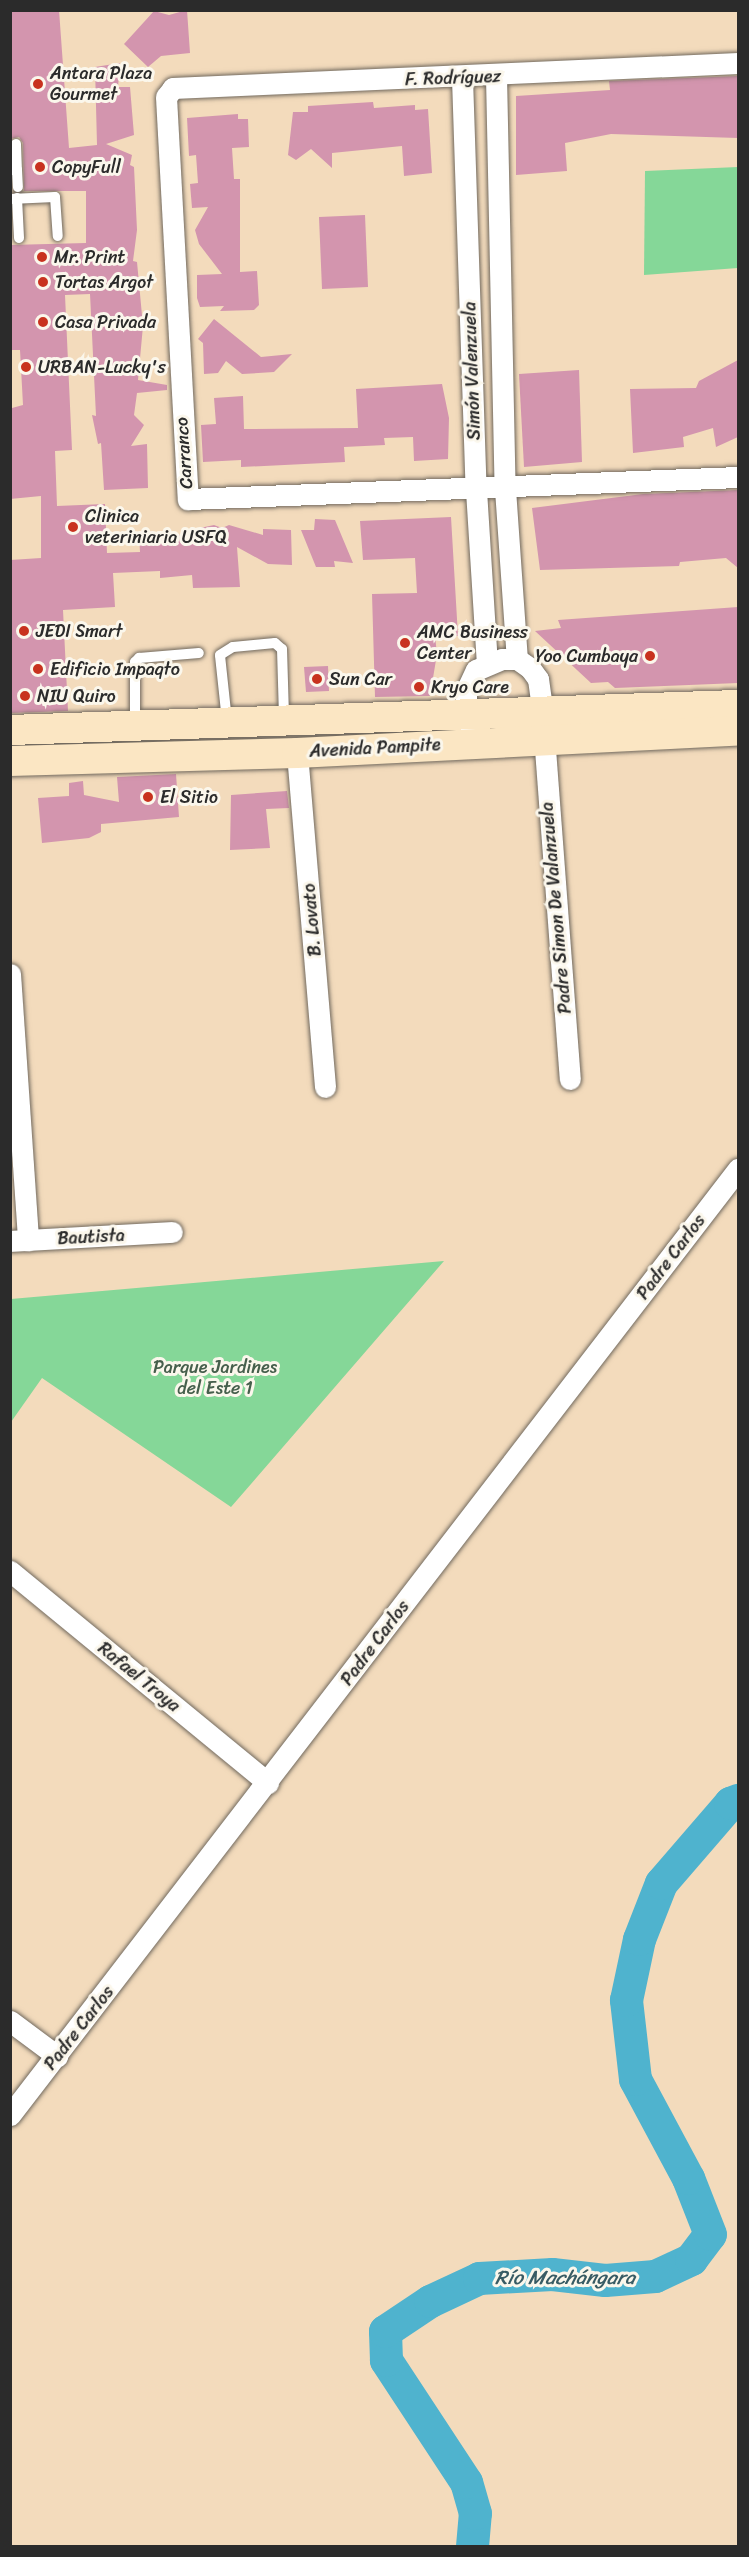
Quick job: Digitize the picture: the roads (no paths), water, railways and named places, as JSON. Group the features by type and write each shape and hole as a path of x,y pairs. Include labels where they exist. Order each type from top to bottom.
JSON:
{"street":[{"name":"F. Rodríguez","path":"168,90 462,78 738,63"},
{"name":"Simón Valenzuela","path":"496,76 505,489 517,659"},
{"name":"Simón Valenzuela","path":"462,78 476,490 487,663"},
{"name":"Carranco","path":"168,90 188,500 505,489"},
{"path":"466,206 499,217"},
{"path":"472,359 502,372"},
{"path":"505,489 738,477"},
{"path":"468,742 465,712 469,679 487,663 517,659 538,680 542,724"},
{"name":"Avenida Pampite","path":"10,761 297,753 468,742 542,724 738,705"},
{"name":"Avenida Pampite","path":"10,730 465,712 542,724 738,731"},
{"path":"289,719 297,753"},
{"name":"Padre Simon De Valanzuela","path":"542,724 570,1079"},
{"name":"B. Lovato","path":"297,753 325,1087"},
{"path":"10,974 19,1240"},
{"name":"Padre Carlos","path":"10,2115 268,1783 738,1169"},
{"name":"Bautista","path":"19,1240 172,1232"},
{"name":"Rafael Troya","path":"10,1571 268,1783"},
{"path":"10,2021 57,2056"}],"lane":[{"path":"16,144 15,194 20,238"},
{"path":"15,194 55,196 58,236"},
{"path":"227,722 220,655 233,647 275,643 282,649 289,719"},
{"path":"135,725 135,662 139,658 200,653"}],"waterway":[{"name":"Río Machángara","path":"472,2546 475,2513 466,2482 386,2360 385,2331 430,2301 479,2278 552,2274 605,2280 655,2276 691,2259 710,2234 688,2178 635,2079 626,2000 639,1939 661,1883 730,1803 738,1800"},
{"path":"730,1803 738,1817"}],"place":[{"name":"Antara Plaza Gourmet","path":"38,84"},
{"name":"CopyFull","path":"40,167"},
{"name":"Mr. Print","path":"42,257"},
{"name":"Tortas Argot","path":"43,282"},
{"name":"Casa Privada","path":"43,322"},
{"name":"URBAN-Lucky's","path":"26,367"},
{"name":"Clinica veteriniaria USFQ","path":"73,527"},
{"name":"JEDI Smart","path":"24,631"},
{"name":"AMC Business Center","path":"405,643"},
{"name":"Yoo Cumbaya","path":"650,656"},
{"name":"Edificio Impaqto","path":"38,669"},
{"name":"Sun Car","path":"317,679"},
{"name":"Kryo Care","path":"419,687"},
{"name":"NIU Quiro","path":"25,696"},
{"name":"El Sitio","path":"148,797"}],"park label":[{"name":"Parque Jardines del Este 1","path":"215,1378"}]}
